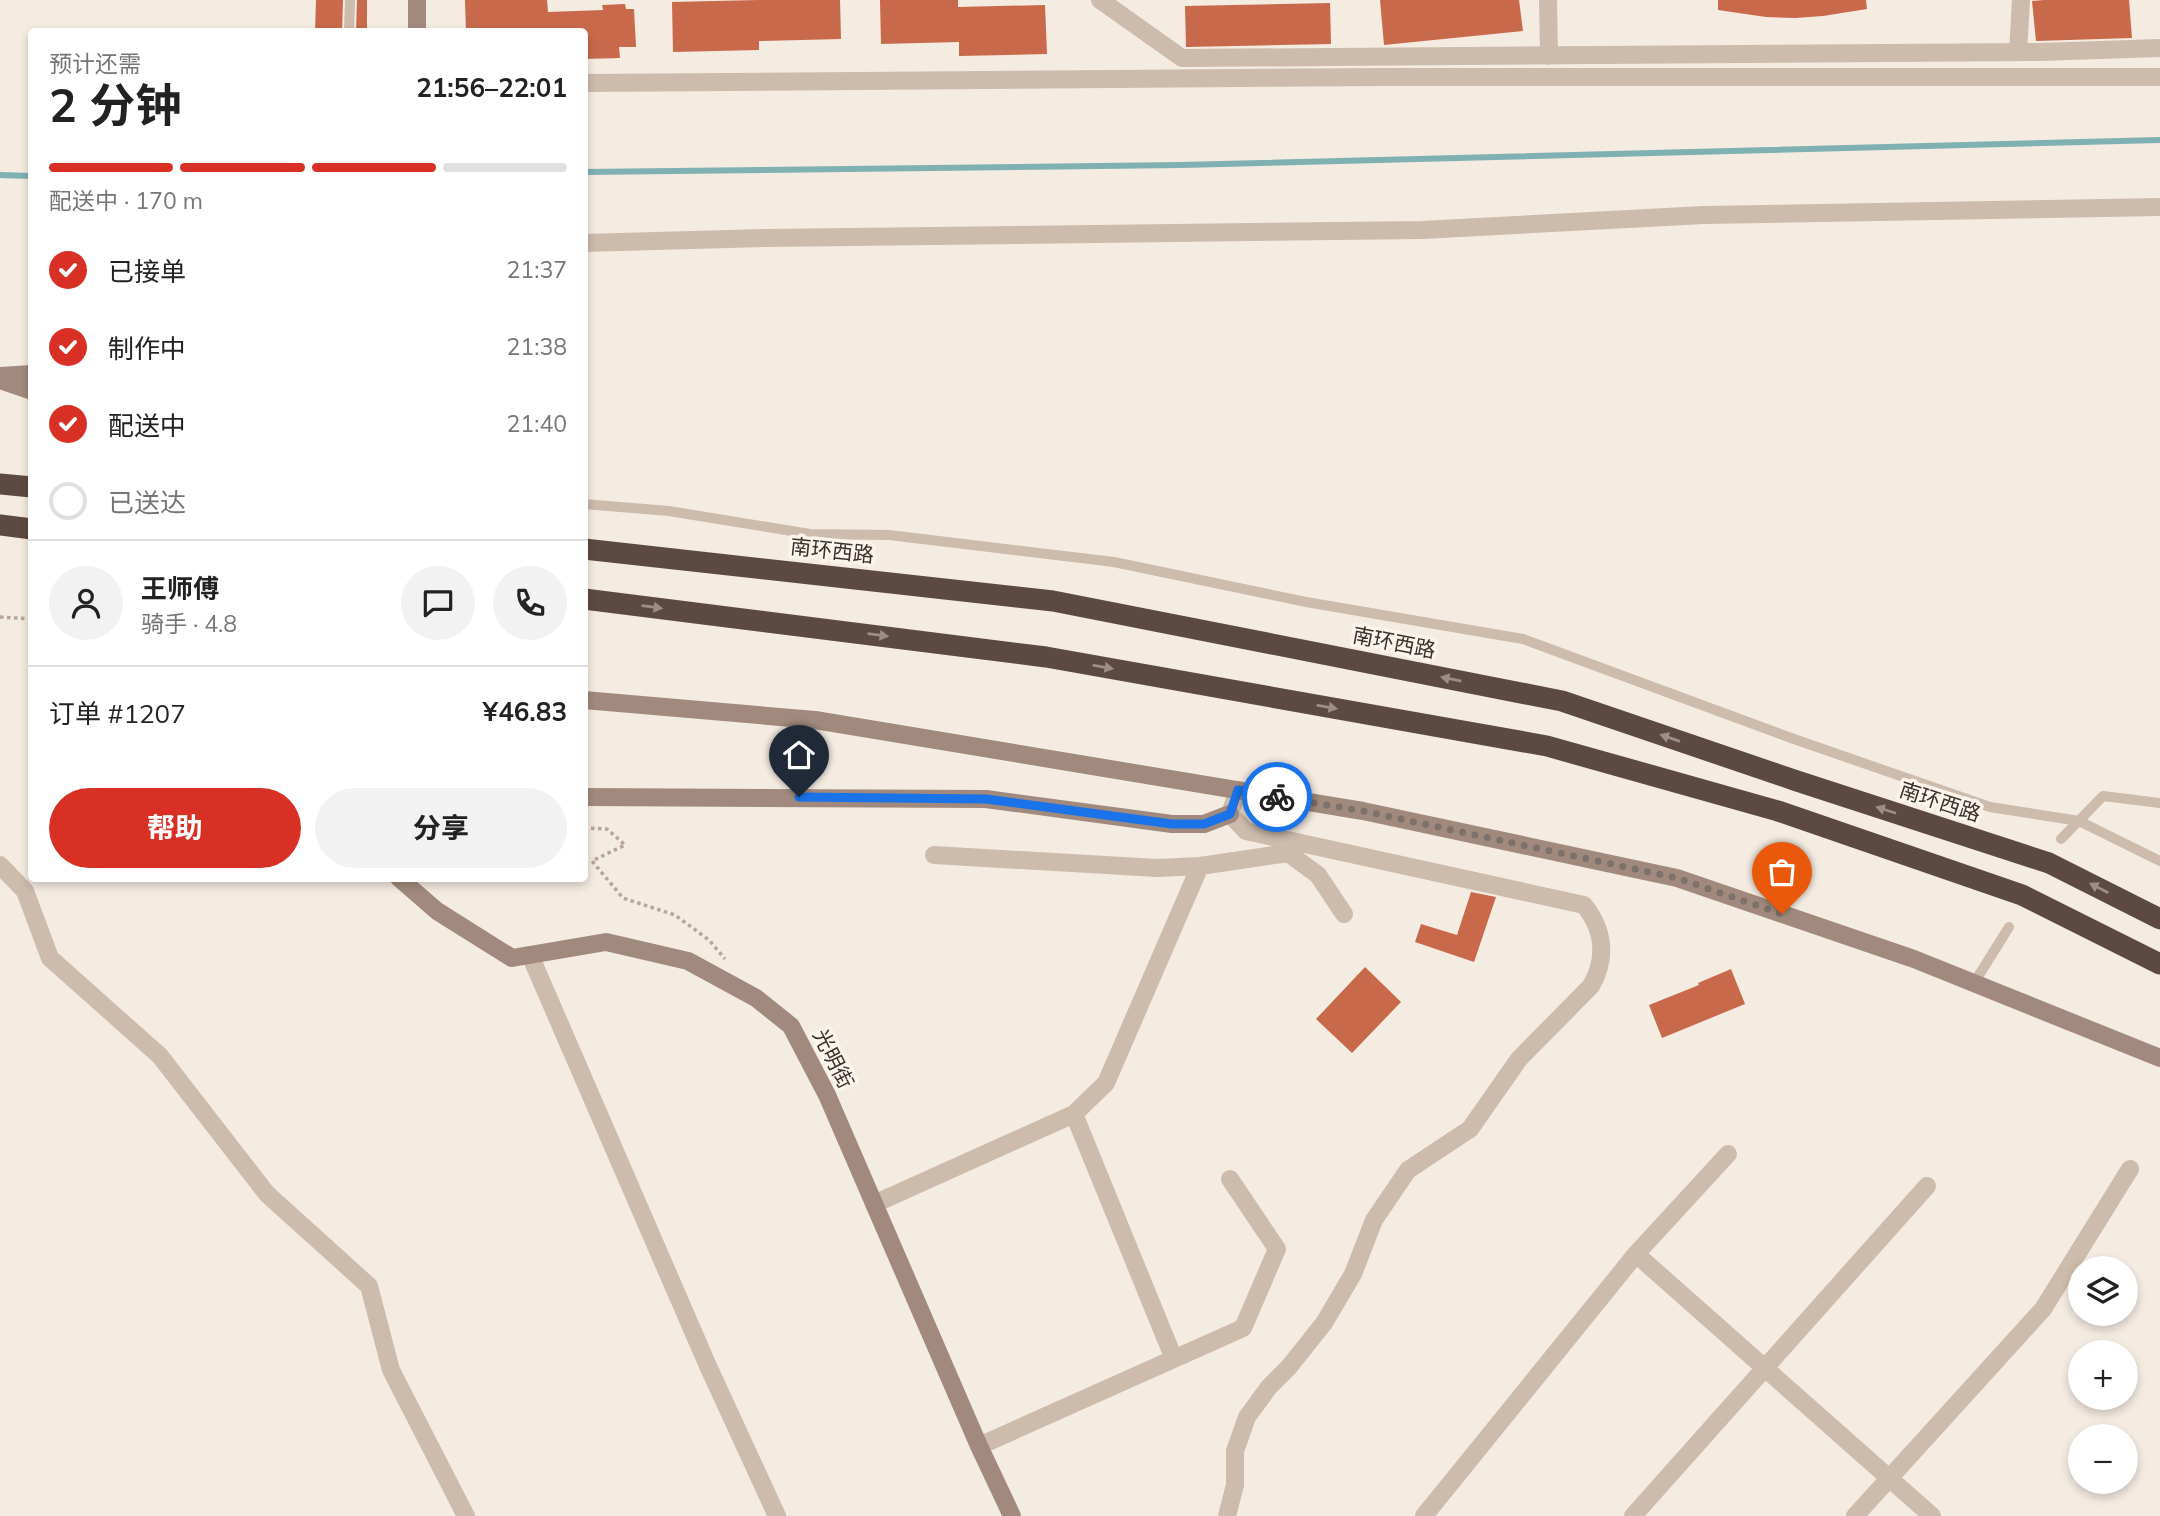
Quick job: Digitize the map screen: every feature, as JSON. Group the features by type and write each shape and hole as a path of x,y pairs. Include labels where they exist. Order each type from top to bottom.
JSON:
{"highway":[{"path":"0,484 28,487"},
{"path":"0,525 28,528"},
{"name":"南环西路","path":"588,549 1053,601 1562,701 2049,863 2160,919"},
{"path":"588,600 1046,657 1547,746 1778,811 2010,891 2160,964"}],"street":[{"path":"417,0 417,28"},
{"path":"1100,0 1182,58 2018,52 2160,48"},
{"path":"1548,0 1549,56"},
{"path":"2018,52 2021,0"},
{"path":"588,83 1379,77 2160,77"},
{"path":"588,243 765,238 1409,230 1704,215 2160,207"},
{"path":"0,378 28,374"},
{"path":"0,378 28,389"},
{"path":"588,700 815,720 1363,811 1677,878 1914,959 2160,1058"},
{"path":"1230,814 1238,790"},
{"path":"588,797 986,799 1172,824 1204,824 1230,814"},
{"path":"1227,1516 1235,1485 1235,1451 1247,1417 1324,1323 1353,1274 1374,1220 1408,1170 1470,1129 1519,1059 1591,986 1597,976 1602,954 1600,931 1584,905 1290,847 1247,831 1230,814"},
{"path":"934,855 1157,868 1200,866 1290,847"},
{"path":"1290,847 1318,875 1344,914"},
{"path":"0,865 25,891 50,958 160,1055 267,1194 369,1286 391,1370 466,1516"},
{"path":"874,1204 1074,1114 1106,1083 1200,866"},
{"name":"光明街","path":"404,882 437,911 512,958 606,942 688,961 756,998 791,1027 827,1095 1012,1516"},
{"path":"530,955 708,1366 777,1516"},
{"path":"1074,1114 1174,1359"},
{"path":"1424,1516 1636,1254 1728,1154"},
{"path":"1855,1516 2043,1309 2130,1169"},
{"path":"979,1446 1243,1328 1277,1249 1230,1179"},
{"path":"1633,1516 1927,1186"},
{"path":"1636,1254 1932,1516"}],"lane":[{"path":"349,28 350,0"},
{"path":"588,504 669,512 810,534 889,535 1114,562 1306,601 1523,639 1791,738 1990,807 2079,821 2160,861"},
{"path":"2061,839 2103,796 2160,803"},
{"path":"1974,983 2009,927"}],"path":[{"path":"0,617 28,619"},
{"path":"588,828 607,829 625,845 592,861 622,898 675,915 709,940 725,959"}],"building":[{"path":"316,0 343,0 342,28 315,28"},
{"path":"357,0 367,0 367,28 356,28"},
{"path":"465,0 547,0 548,12 603,10 602,5 625,4 626,9 634,9 636,47 619,47 620,58 588,59 588,28 466,28"},
{"path":"840,0 841,39 759,41 759,50 673,52 672,2"},
{"path":"880,0 958,0 958,7 1045,5 1047,54 959,56 959,42 881,44"},
{"path":"1380,0 1519,0 1523,31 1384,45"},
{"path":"1718,0 1866,0 1867,9 1823,16 1766,17 1718,10"},
{"path":"2129,0 2132,38 2036,41 2032,1"},
{"path":"1330,3 1331,44 1186,47 1185,6"},
{"path":"1471,892 1496,897 1474,962 1415,942 1421,924 1457,935"},
{"path":"1365,967 1401,1002 1352,1053 1316,1019"},
{"path":"1731,969 1745,1004 1662,1038 1649,1005"}],"waterway":[{"path":"588,172 1181,165 2160,140"},
{"path":"0,175 28,176"}],"way so far":[{"path":"1277,797 1363,811 1677,878 1782,914"}],"route":[{"path":"799,797 986,799 1172,824 1204,824 1230,814 1238,790 1277,797"}]}
